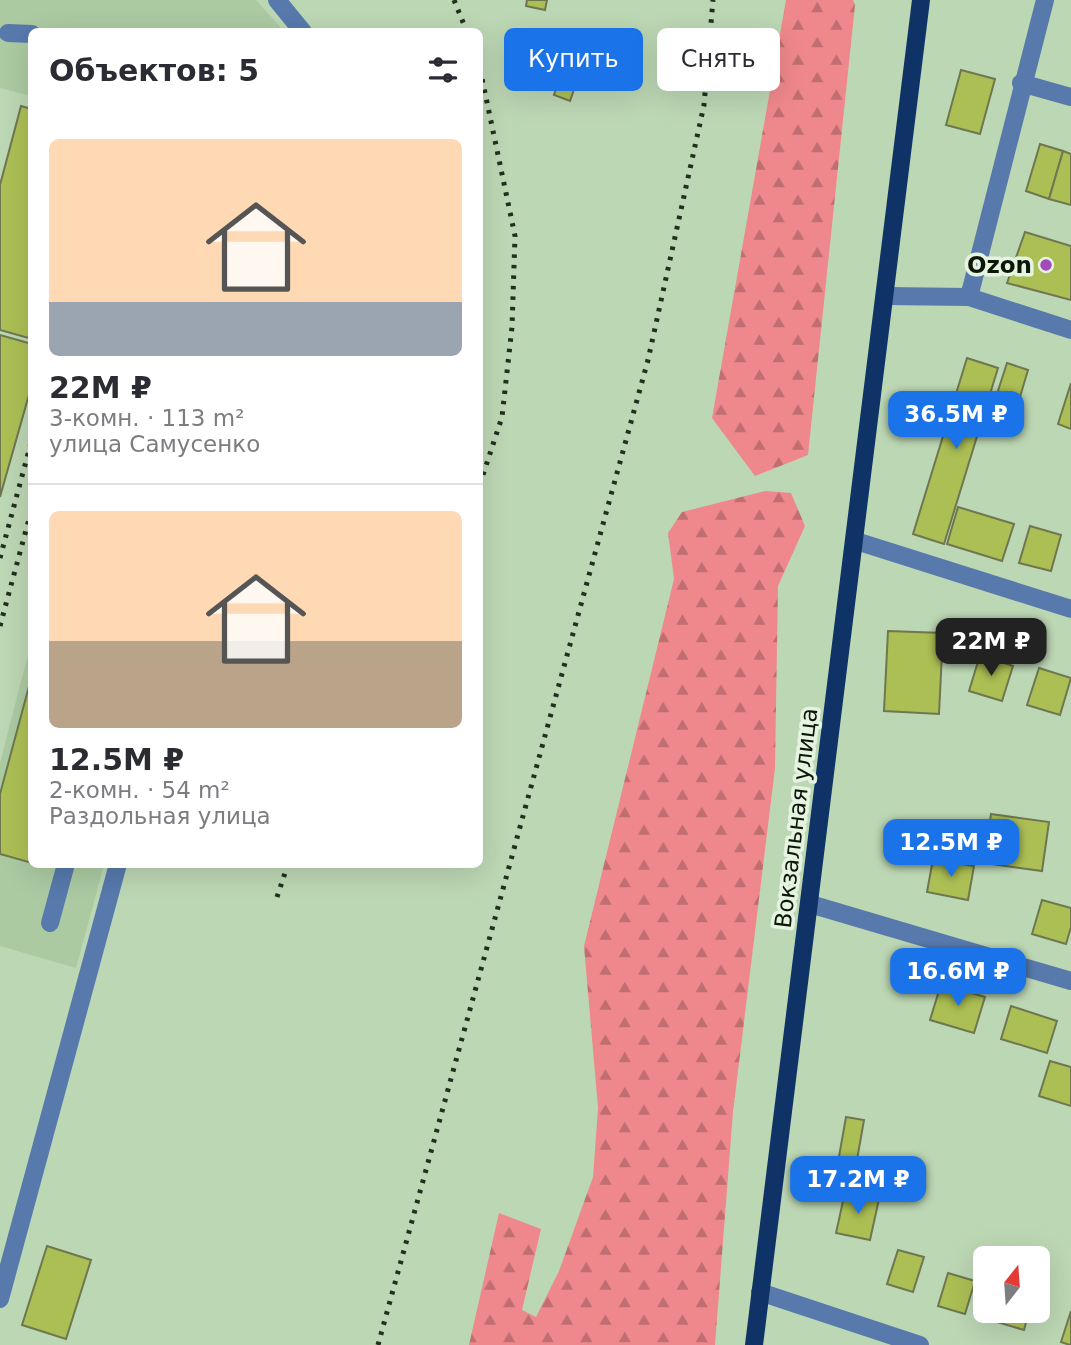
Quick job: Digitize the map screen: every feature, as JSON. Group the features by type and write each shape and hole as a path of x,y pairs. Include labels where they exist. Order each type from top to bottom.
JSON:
{"main road":[{"name":"Вокзальная улица","path":"754,1345 856,541 921,0"}],"street":[{"path":"276,0 297,28"},
{"path":"969,297 1021,83 1045,0"},
{"path":"8,33 28,34"},
{"path":"1021,83 1071,97"},
{"path":"885,296 969,297 1071,330"},
{"path":"856,541 1071,609"},
{"path":"50,923 65,868"},
{"path":"0,1299 117,868"},
{"path":"810,904 1071,981"},
{"path":"760,1292 920,1345"}],"shaded area":[{"path":"0,0 256,0 281,28 28,28 28,95 0,88"},
{"path":"28,655 28,868 103,868 76,968 0,946 0,763"}],"green space":[{"path":"786,0 853,0 855,5 808,455 755,476 712,418 770,91 780,91 780,34"},
{"path":"765,491 791,493 805,526 778,586 775,768 733,1112 715,1345 469,1345 499,1213 541,1229 522,1310 536,1317 559,1271 593,1177 598,1108 584,946 674,579 668,533 682,512"}],"building":[{"path":"527,0 547,0 545,10 526,6"},
{"path":"961,70 995,79 980,134 946,125"},
{"path":"555,91 574,91 570,101 554,95"},
{"path":"21,106 28,108 28,338 0,330 0,185"},
{"path":"1040,144 1063,151 1049,199 1026,191"},
{"path":"1063,151 1071,154 1071,205 1049,199"},
{"path":"1025,232 1071,246 1071,300 1007,283"},
{"path":"0,335 28,343 28,398 0,497"},
{"path":"967,358 998,368 944,544 913,534"},
{"path":"1007,363 1028,370 1017,407 995,400"},
{"path":"1071,383 1071,429 1058,424"},
{"path":"958,507 1014,524 1002,561 947,544"},
{"path":"1030,526 1061,535 1051,571 1019,563"},
{"path":"888,631 943,633 939,714 884,711"},
{"path":"980,655 1013,666 1002,701 969,691"},
{"path":"1039,668 1071,678 1060,715 1027,705"},
{"path":"28,690 28,862 0,854 0,794"},
{"path":"991,814 1049,822 1042,871 984,863"},
{"path":"933,859 974,866 968,900 927,892"},
{"path":"1042,900 1071,908 1071,927 1066,944 1032,934"},
{"path":"941,984 985,997 974,1033 930,1020"},
{"path":"1011,1006 1057,1021 1047,1053 1001,1039"},
{"path":"1050,1061 1071,1067 1071,1106 1039,1096"},
{"path":"846,1117 864,1120 855,1171 837,1168"},
{"path":"845,1192 879,1199 870,1240 836,1233"},
{"path":"47,1246 91,1260 66,1339 22,1325"},
{"path":"898,1250 924,1257 913,1292 887,1284"},
{"path":"948,1273 973,1280 965,1314 938,1306"},
{"path":"1071,1311 1071,1345 1070,1345 1061,1342"},
{"path":"1000,1323 1026,1323 1024,1330"}],"railway":[{"path":"454,0 465,28"},
{"path":"378,1345 648,360 704,105 713,0"},
{"path":"483,83 515,236 512,327 502,417 483,475"},
{"path":"0,558 28,454"},
{"path":"0,626 28,523"},
{"path":"277,897 287,868"}],"place":[{"name":"Ozon","path":"1046,265"}]}
